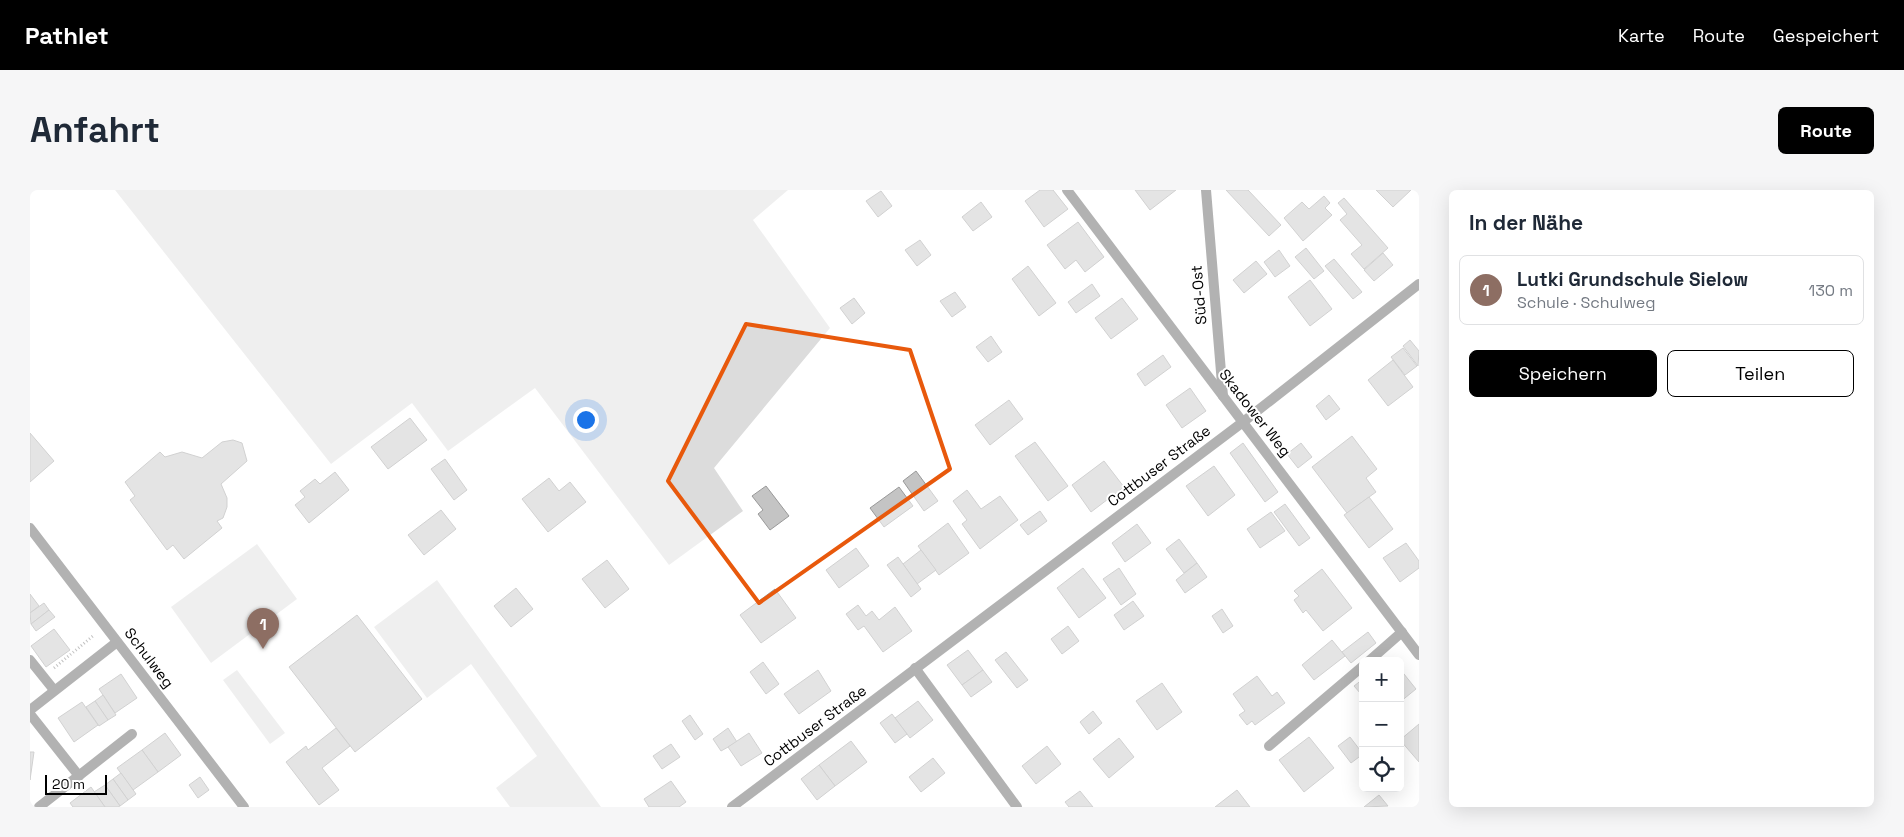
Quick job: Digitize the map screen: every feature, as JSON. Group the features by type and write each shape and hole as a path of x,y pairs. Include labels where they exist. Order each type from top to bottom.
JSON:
{"street":[{"name":"Skadower Weg","path":"1067,190 1419,655"},
{"name":"Süd-Ost","path":"1206,190 1223,397"},
{"name":"Cottbuser Straße","path":"732,807 1243,422 1419,284"},
{"name":"Schulweg","path":"30,528 244,807"},
{"path":"1374,657 1402,632"},
{"path":"79,776 30,712 54,690 118,642"},
{"path":"30,660 54,690"},
{"path":"915,668 1017,807"},
{"path":"1269,746 1359,669"},
{"path":"39,807 132,734"}],"path":[{"path":"43,677 106,626"}],"highlighted area":[{"path":"746,324 910,350 950,469 759,603 668,481"}],"shaded area":[{"path":"115,190 788,190 753,220 830,328 714,468 743,511 669,565 535,388 448,451 412,403 331,464"},
{"path":"257,544 297,599 211,663 171,607"},
{"path":"437,580 601,807 510,807 496,788 537,756 471,664 427,698 374,627"},
{"path":"237,670 285,733 270,744 223,680"}],"building":[{"path":"1040,190 1053,190 1068,209 1044,227 1025,201"},
{"path":"1135,190 1176,190 1150,210"},
{"path":"1226,190 1248,190 1281,225 1269,236"},
{"path":"1376,190 1411,190 1393,207"},
{"path":"881,191 892,206 878,217 866,201"},
{"path":"1324,196 1330,203 1325,208 1332,215 1303,241 1284,218 1302,202 1309,209"},
{"path":"1344,198 1388,248 1364,269 1351,254 1362,245 1340,220 1347,214 1338,203"},
{"path":"981,202 992,217 973,231 962,217"},
{"path":"1078,222 1104,257 1085,272 1076,260 1065,269 1047,245"},
{"path":"920,240 931,255 917,266 905,250"},
{"path":"1306,248 1324,271 1314,279 1295,257"},
{"path":"1279,250 1290,266 1275,277 1264,262"},
{"path":"1383,253 1393,265 1374,281 1364,270"},
{"path":"1334,259 1362,292 1353,299 1325,266"},
{"path":"1256,261 1267,274 1244,293 1233,280"},
{"path":"1028,266 1056,303 1039,316 1012,279"},
{"path":"1310,280 1332,309 1310,326 1288,297"},
{"path":"1092,284 1100,296 1076,313 1068,302"},
{"path":"955,292 966,307 952,317 940,301"},
{"path":"854,298 865,313 852,324 840,308"},
{"path":"1122,298 1138,319 1111,339 1095,318"},
{"path":"991,336 1002,352 988,362 976,347"},
{"path":"1410,340 1419,351 1418,366 1403,346"},
{"path":"1403,348 1417,366 1405,375 1391,357"},
{"path":"1163,355 1171,367 1145,386 1137,374"},
{"path":"1393,360 1413,387 1388,406 1368,380"},
{"path":"1190,388 1206,411 1182,428 1166,405"},
{"path":"1329,395 1340,409 1326,420 1316,406"},
{"path":"1009,400 1023,419 990,445 975,425"},
{"path":"410,418 427,440 388,469 371,447"},
{"path":"30,433 54,461 30,482"},
{"path":"1352,436 1377,469 1366,478 1376,492 1347,513 1312,467"},
{"path":"233,440 242,443 247,461 221,484 227,498 227,507 223,518 217,521 222,528 184,559 173,545 167,550 130,500 135,496 125,482 160,452 165,457 182,452 202,458 222,442"},
{"path":"1035,442 1068,486 1048,501 1015,456"},
{"path":"1243,443 1278,492 1265,502 1230,453"},
{"path":"1301,443 1312,457 1298,468 1287,454"},
{"path":"445,459 467,490 454,500 431,469"},
{"path":"1104,461 1124,487 1091,512 1072,485"},
{"path":"1214,466 1235,495 1208,516 1186,486"},
{"path":"916,471 938,501 924,511 903,481"},
{"path":"335,472 349,490 309,523 295,505 305,497 300,491 315,479 320,484"},
{"path":"549,478 559,491 570,482 586,502 548,532 522,499"},
{"path":"766,486 789,516 770,530 758,514 763,510 752,496"},
{"path":"899,487 913,506 884,527 870,508"},
{"path":"967,490 981,509 1000,496 1018,520 980,549 962,524 967,520 953,501"},
{"path":"1369,497 1393,529 1369,548 1344,515"},
{"path":"1285,504 1310,538 1299,546 1274,512"},
{"path":"441,510 456,529 424,555 408,535"},
{"path":"1040,511 1047,521 1028,535 1020,525"},
{"path":"1271,512 1285,531 1260,548 1247,529"},
{"path":"948,523 969,553 939,575 918,546"},
{"path":"1137,524 1151,543 1125,562 1112,543"},
{"path":"1179,539 1197,563 1184,573 1166,549"},
{"path":"1406,543 1419,561 1419,568 1400,582 1383,558"},
{"path":"856,548 869,566 839,588 826,570"},
{"path":"921,550 936,570 917,584 903,564"},
{"path":"898,557 921,589 911,597 887,565"},
{"path":"607,560 629,589 605,608 582,579"},
{"path":"1197,563 1207,577 1185,593 1176,580"},
{"path":"1083,568 1106,598 1079,618 1057,588"},
{"path":"1119,568 1136,594 1121,605 1103,579"},
{"path":"1322,569 1352,608 1323,631 1306,610 1303,613 1294,600 1299,596 1294,591"},
{"path":"516,588 533,609 511,627 494,606"},
{"path":"775,589 796,618 761,643 740,615"},
{"path":"30,594 39,606 30,613"},
{"path":"1133,601 1144,616 1124,630 1114,615"},
{"path":"44,603 49,610 31,624 30,613"},
{"path":"858,605 866,616 872,611 879,620 895,607 912,631 883,652 864,626 858,630 846,614"},
{"path":"1222,609 1233,626 1223,633 1212,616"},
{"path":"49,610 55,617 36,631 31,624"},
{"path":"357,615 422,699 355,752 289,667"},
{"path":"1068,626 1079,641 1062,654 1051,639"},
{"path":"54,629 70,650 46,667 31,646"},
{"path":"1368,632 1376,643 1351,663 1342,652"},
{"path":"1332,640 1345,656 1314,680 1302,665"},
{"path":"968,650 983,670 962,685 947,665"},
{"path":"1006,652 1028,680 1017,688 995,660"},
{"path":"763,662 779,684 766,694 750,672"},
{"path":"818,670 831,691 799,714 784,694"},
{"path":"983,670 992,682 971,697 962,685"},
{"path":"121,674 137,698 115,713 99,689"},
{"path":"1404,674 1416,689 1404,699"},
{"path":"1257,676 1272,696 1277,692 1285,703 1255,725 1252,721 1247,725 1239,715 1245,711 1233,694"},
{"path":"1359,682 1359,692 1354,686"},
{"path":"1162,683 1182,712 1157,730 1136,701"},
{"path":"103,695 116,715 108,720 95,701"},
{"path":"95,701 108,720 99,726 86,707"},
{"path":"918,701 933,720 910,738 895,718"},
{"path":"82,702 98,725 74,742 58,718"},
{"path":"1093,711 1102,723 1089,734 1080,722"},
{"path":"892,714 907,734 895,743 880,723"},
{"path":"690,715 703,734 695,740 682,721"},
{"path":"1419,724 1419,762 1404,745 1404,737"},
{"path":"336,728 350,746 322,768 339,790 319,805 286,762 306,746 308,750"},
{"path":"728,728 737,742 721,751 713,739"},
{"path":"165,733 181,755 158,772 142,750"},
{"path":"749,733 762,753 741,766 728,747"},
{"path":"1309,737 1334,768 1304,792 1279,760"},
{"path":"1350,737 1359,749 1359,757 1351,763 1338,746"},
{"path":"1119,738 1134,757 1109,778 1093,759"},
{"path":"851,741 867,762 835,786 819,765"},
{"path":"671,744 680,757 662,769 653,756"},
{"path":"1047,746 1061,764 1036,784 1022,766"},
{"path":"142,750 158,772 133,790 117,768"},
{"path":"30,752 34,752 30,780"},
{"path":"933,758 945,773 921,792 909,777"},
{"path":"819,765 835,786 817,800 801,779"},
{"path":"121,773 136,794 128,800 113,779"},
{"path":"200,777 209,790 198,798 189,785"},
{"path":"113,779 128,800 120,806 105,785"},
{"path":"671,781 686,802 679,807 649,807 644,799"},
{"path":"105,785 120,806 105,807 94,792"},
{"path":"91,787 105,807 73,807 70,803"},
{"path":"1237,790 1250,807 1215,807"},
{"path":"1080,791 1093,807 1069,807 1065,802"},
{"path":"1379,795 1388,806 1364,807"}],"place":[{"name":"Lutki Grundschule Sielow","path":"263,649"}]}
